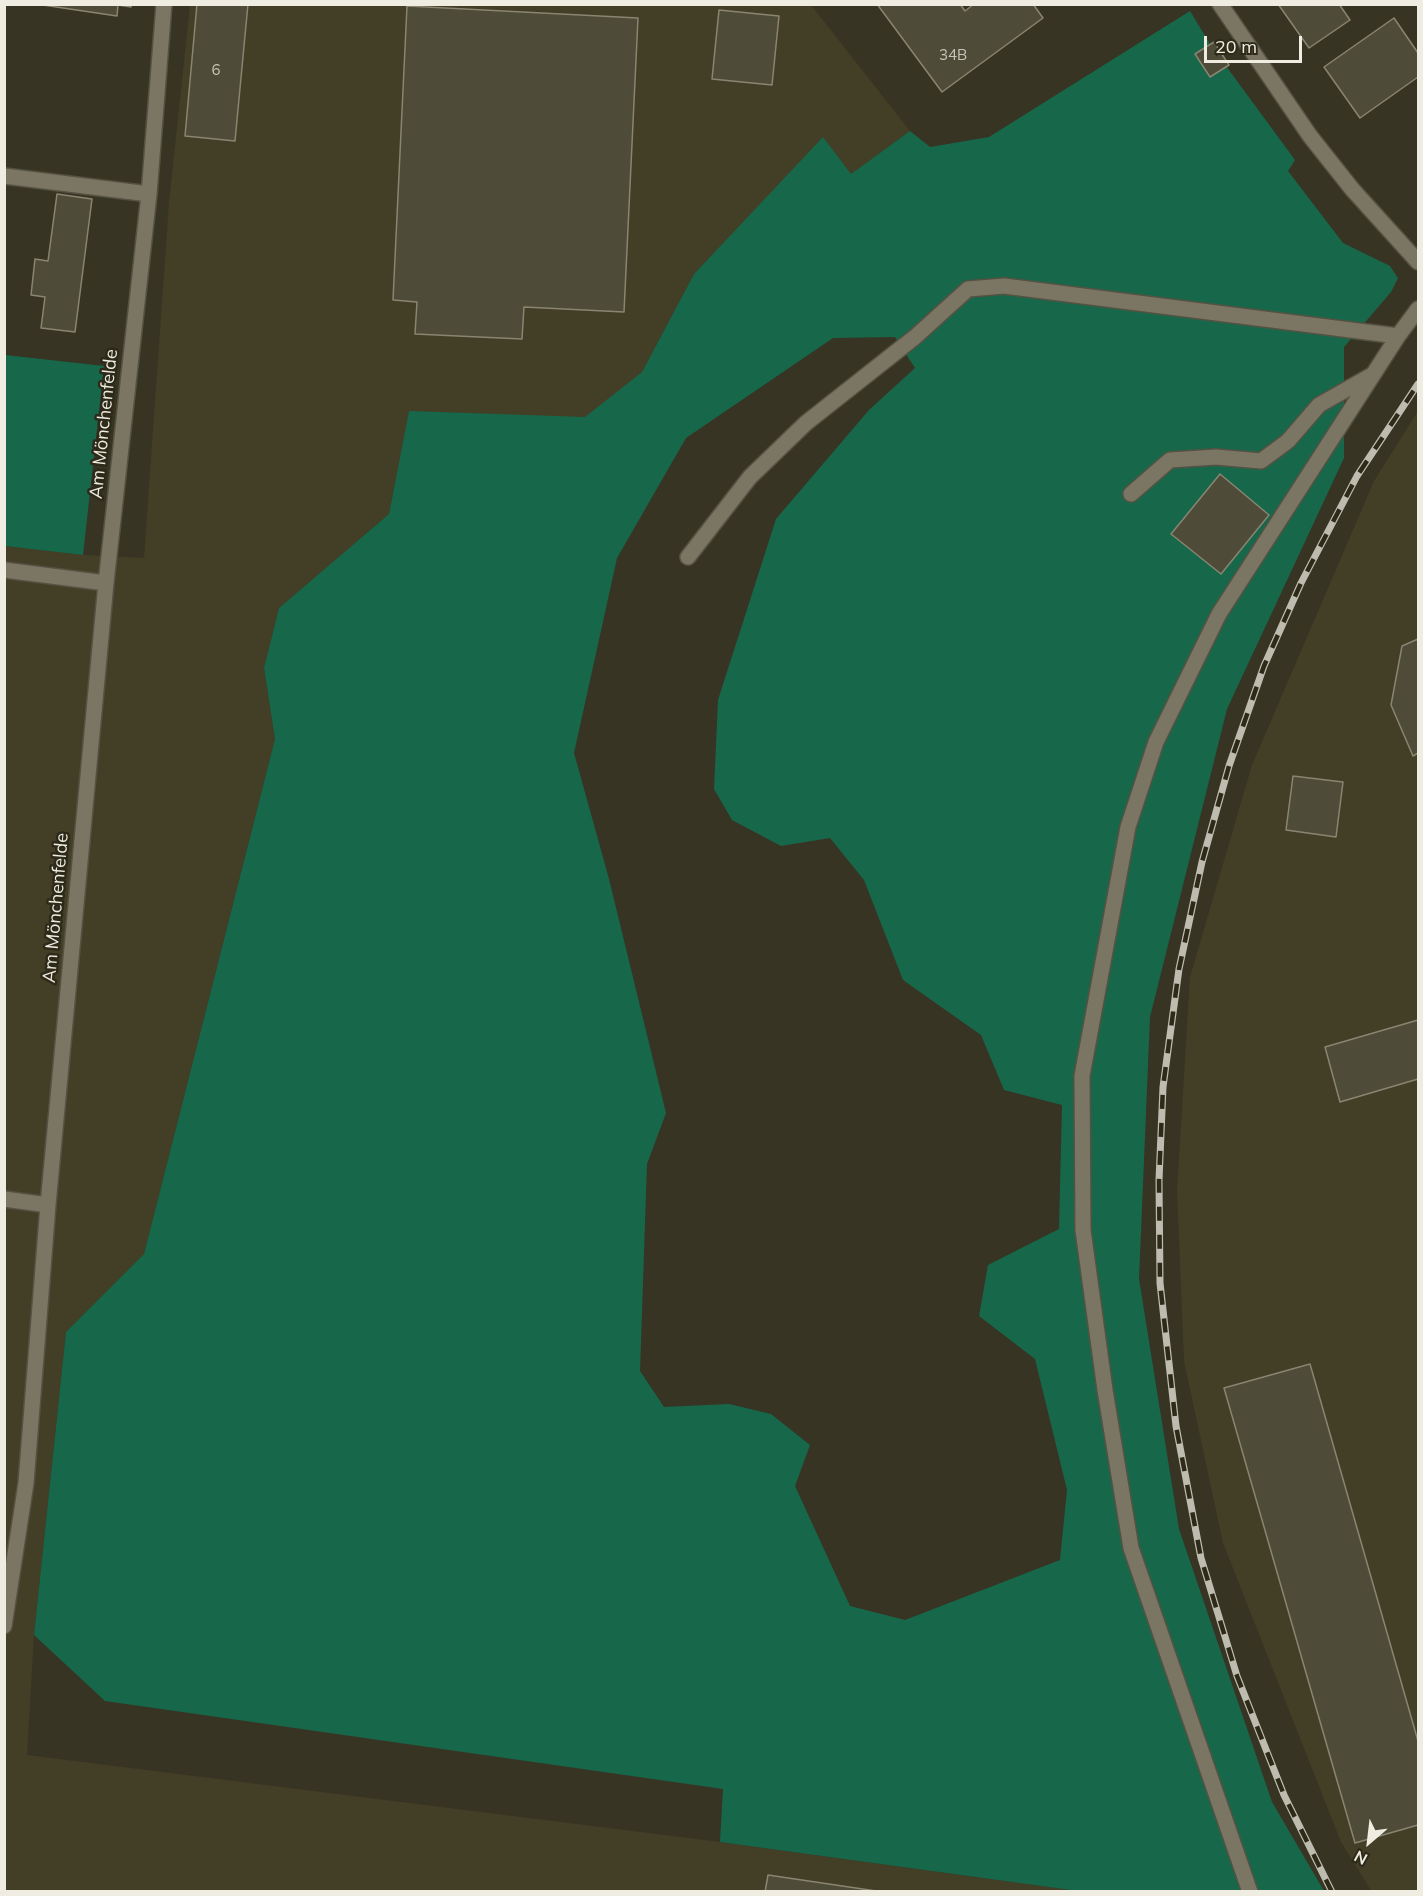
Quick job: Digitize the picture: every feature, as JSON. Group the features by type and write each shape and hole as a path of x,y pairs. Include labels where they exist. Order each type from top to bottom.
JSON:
{"street":[{"name":"Am Mönchenfelde","path":"5,1631 26,1483 48,1205 106,584 149,194 164,4"},
{"path":"1221,4 1310,136 1352,189 1419,262"},
{"path":"4,176 149,194"},
{"path":"688,557 750,477 806,423 915,337 968,289 1004,286 1398,336"},
{"path":"1250,1892 1131,1548 1105,1390 1083,1230 1082,1076 1128,827 1156,742 1219,614 1398,336 1419,309"},
{"path":"1131,494 1170,460 1216,457 1261,461 1288,441 1319,405 1374,373"},
{"path":"4,570 106,584"},
{"path":"4,1199 48,1205"}],"shaded area":[{"path":"190,5 811,5 910,131 851,174 823,138 694,274 642,372 585,418 409,412 389,514 279,608 264,668 275,739 144,1254 66,1332 34,1635 27,1755 720,1842 1078,1891 5,1892 5,546 83,555 144,558 169,203"},
{"path":"1418,411 1418,1891 1372,1892 1341,1842 1223,1543 1184,1361 1177,1191 1190,977 1252,765 1374,481"}],"green space":[{"path":"1190,11 1210,44 1195,54 1209,77 1226,66 1295,160 1288,171 1343,243 1390,266 1398,278 1391,292 1344,347 1344,458 1227,709 1150,1017 1139,1279 1179,1529 1272,1802 1324,1891 1078,1891 720,1842 723,1789 105,1701 34,1635 66,1332 144,1254 275,739 264,668 279,608 389,514 409,411 585,417 642,372 694,274 823,137 851,174 910,131 930,147 989,137","holes":["895,337 915,368 869,410 776,519 718,700 714,789 732,820 781,846 830,838 864,880 903,980 981,1035 1004,1090 1062,1105 1059,1229 988,1265 979,1316 1035,1359 1067,1490 1060,1560 905,1620 850,1606 795,1486 810,1445 771,1414 729,1404 664,1407 640,1371 647,1164 666,1113 609,879 574,753 617,558 686,438 833,338"]},
{"path":"5,355 104,366 83,555 5,546"}],"building":[{"path":"36,4 131,4 131,7 118,5 117,16"},
{"path":"197,4 248,4 235,141 185,136"},
{"path":"877,4 960,4 965,11 974,4 1033,4 1043,18 942,92"},
{"path":"1278,4 1339,4 1350,20 1309,48"},
{"path":"407,6 638,18 624,312 524,307 522,339 415,334 417,302 393,300"},
{"path":"719,10 779,16 772,85 712,79"},
{"path":"1394,18 1418,53 1418,77 1360,118 1324,67"},
{"path":"1214,42 1229,65 1210,77 1195,54"},
{"path":"57,194 92,199 75,332 41,328 45,297 31,295 35,259 48,261"},
{"path":"1220,474 1269,515 1221,574 1171,534"},
{"path":"1418,639 1418,753 1413,756 1391,705 1402,646"},
{"path":"1293,776 1343,782 1336,837 1286,830"},
{"path":"1418,1020 1418,1079 1340,1102 1325,1047"},
{"path":"1310,1364 1418,1741 1418,1825 1355,1843 1224,1388"},
{"path":"768,1875 883,1892 765,1892"}],"railway":[{"path":"1332,1892 1284,1795 1237,1676 1201,1558 1176,1426 1160,1283 1159,1180 1163,1087 1179,969 1202,862 1229,766 1264,666 1301,583 1357,476 1418,384"}]}
